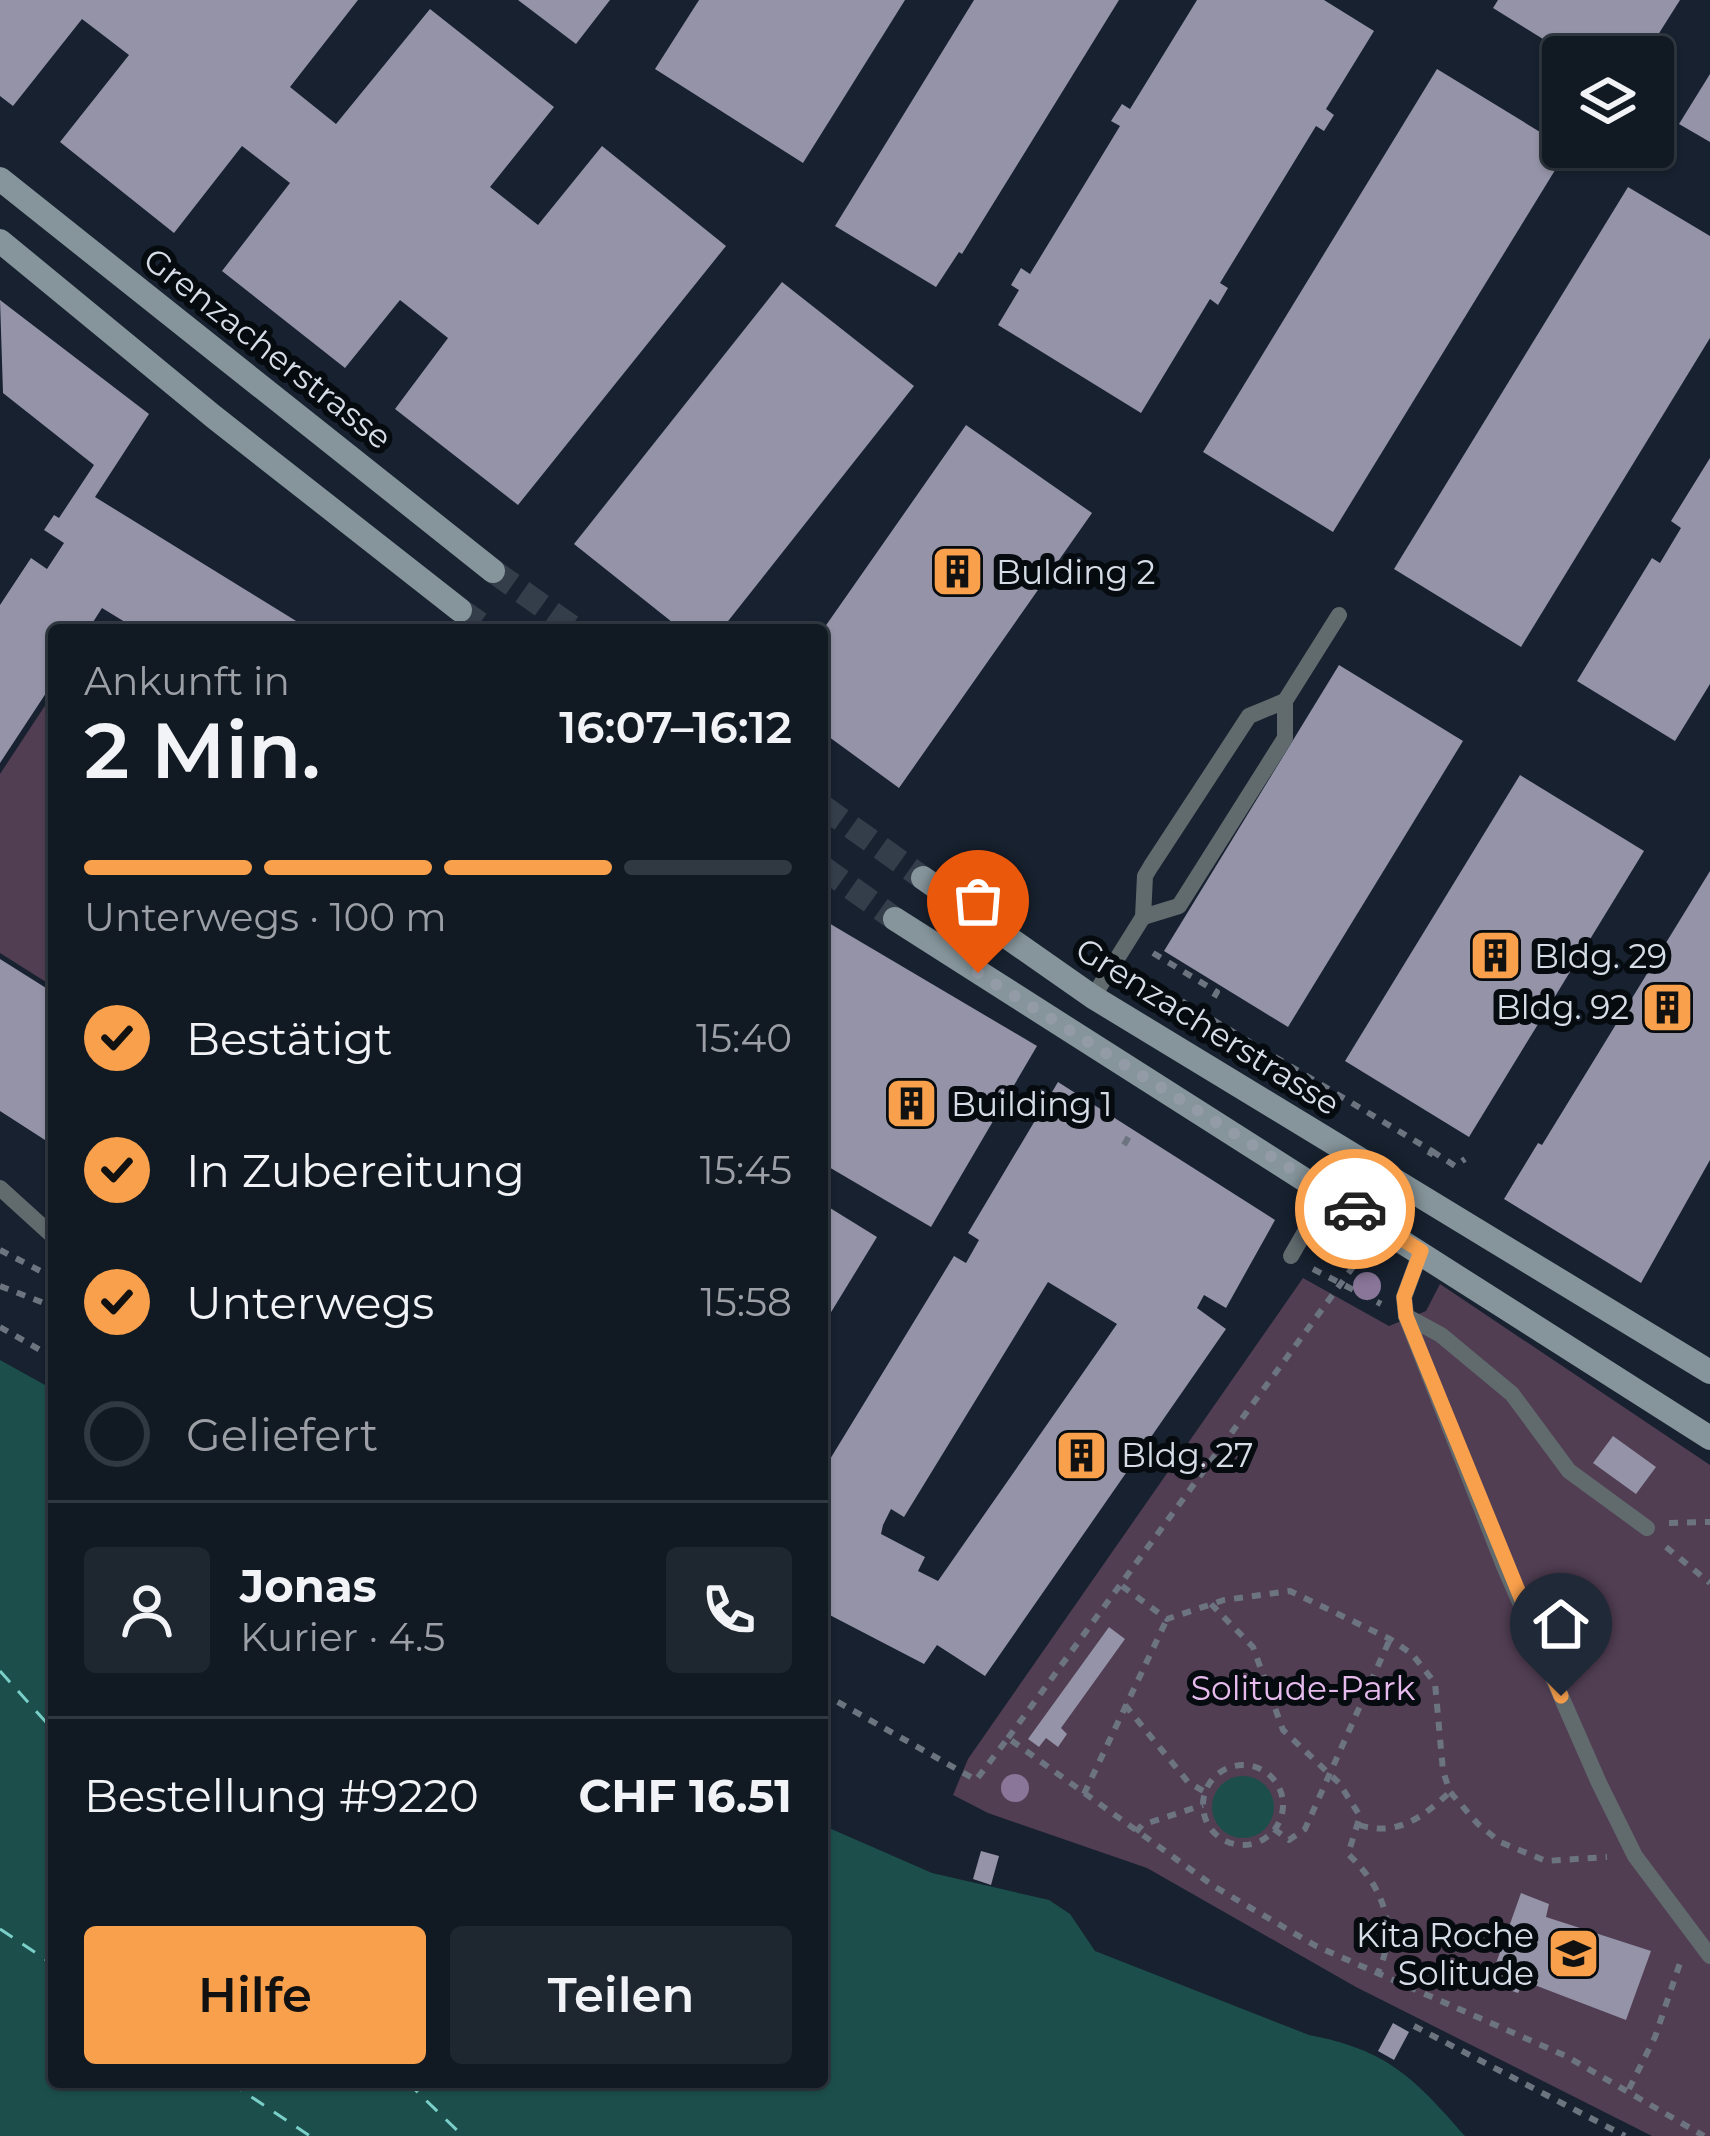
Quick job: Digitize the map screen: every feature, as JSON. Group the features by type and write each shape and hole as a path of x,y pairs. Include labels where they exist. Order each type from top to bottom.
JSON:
{"main road":[{"name":"Grenzacherstrasse","path":"0,179 494,571"},
{"path":"0,241 460,610"},
{"name":"Grenzacherstrasse","path":"922,878 1093,998 1710,1372"},
{"path":"895,919 1706,1434"}],"lane":[{"path":"1143,917 1179,905 1286,738 1285,701 1339,615"},
{"path":"1093,998 1143,917 1145,876 1250,716 1285,701"},
{"path":"0,1188 48,1232"},
{"path":"1291,1256 1328,1192"},
{"path":"1421,1251 1404,1297 1406,1316 1504,1566 1635,1856 1710,1956"},
{"path":"1406,1316 1441,1335 1512,1394 1569,1471 1647,1528"}],"path":[{"path":"1168,962 1217,992 1213,999"},
{"path":"1093,998 1143,978 1455,1166 1465,1159"},
{"path":"1035,1089 1045,1096"},
{"path":"1124,1145 1132,1131"},
{"path":"1408,1189 1432,1151"},
{"path":"828,1697 976,1780 1383,1227"},
{"path":"0,1250 48,1276"},
{"path":"1291,1256 1406,1316"},
{"path":"0,1286 48,1305"},
{"path":"0,1327 48,1355"},
{"path":"1647,1528 1678,1520 1710,1522"},
{"path":"1647,1528 1710,1583"},
{"path":"1122,1586 1167,1619"},
{"path":"1084,1794 1167,1619 1211,1604 1290,1591 1412,1654 1435,1684 1443,1771 1450,1792 1500,1842 1546,1861 1635,1856"},
{"path":"1211,1604 1253,1647 1283,1730 1327,1772 1360,1816 1348,1854 1379,1892 1387,1914 1389,1936 1377,1975"},
{"path":"1274,1829 1289,1840 1304,1829 1390,1639"},
{"path":"1126,1705 1188,1782 1205,1792"},
{"path":"1008,1738 1215,1887 1377,1975 1566,2056 1704,2136"},
{"path":"1233,1766 1259,1768 1279,1785 1283,1798 1274,1829 1260,1841 1233,1844 1212,1830 1203,1805 1205,1792 1221,1771 1233,1766"},
{"path":"1357,1824 1373,1829 1400,1827 1423,1817 1450,1792"},
{"path":"1136,1832 1142,1825 1203,1805"},
{"path":"1629,2089 1654,2037 1690,1934"},
{"path":"1414,2026 1624,2136"}],"green space":[{"path":"48,701 48,983 0,953 0,774"},
{"name":"Solitude-Park","path":"1303,1278 1389,1326 1426,1311 1440,1284 1710,1465 1710,2136 1652,2136 1356,1987 1147,1868 988,1813 953,1795 968,1759"}],"shaded area":[{"path":"0,1360 48,1387 48,2088 828,2088 828,1826 932,1873 1049,1900 1070,1914 1095,1951 1380,2058 1414,2083 1465,2136 0,2136"},
{"path":"1243,1776 1265,1785 1274,1807 1265,1829 1243,1838 1221,1829 1212,1807 1221,1785"}],"building":[{"path":"0,0 358,0 290,87 336,124 430,9 554,107 490,187 538,225 602,146 726,246 518,505 395,409 448,338 400,300 345,368 222,271 290,183 242,146 174,233 60,142 129,55 82,19 13,106 0,96"},
{"path":"518,0 610,0 576,44"},
{"path":"699,0 905,0 803,163 655,69"},
{"path":"974,0 1119,0 962,254 936,287 835,226"},
{"path":"1197,0 1324,0 1374,31 1326,109 1334,115 1324,131 1316,126 1220,283 1228,288 1218,305 1210,299 1141,413 998,325 1019,290 1011,285 1021,268 1030,274 1120,126 1111,121 1122,104 1130,109"},
{"path":"1498,0 1680,0 1657,36 1542,38 1493,8"},
{"path":"1437,69 1542,133 1542,168 1556,168 1333,532 1203,452"},
{"path":"1710,74 1710,142 1679,124"},
{"path":"1628,187 1710,236 1710,338 1521,647 1394,569"},
{"path":"782,282 914,386 726,624 674,624 574,544"},
{"path":"0,300 149,414 95,497 301,624 128,624 102,608 92,624 48,624 48,690 0,763 0,605 31,558 47,569 64,543 44,530 54,515 59,518 94,465 3,393"},
{"name":"Bulding 2","path":"966,425 1092,513 899,788 828,736 827,624"},
{"path":"1710,458 1710,684 1675,741 1577,681 1652,558 1660,563 1681,528 1671,521"},
{"path":"1339,665 1463,741 1288,1027 1164,951"},
{"name":"Bldg. 29","path":"1520,775 1644,851 1469,1137 1345,1061"},
{"name":"Bldg. 92","path":"1710,871 1710,1160 1641,1283 1504,1199"},
{"name":"Building 1","path":"828,923 1037,1046 931,1227 828,1167"},
{"path":"0,959 48,989 48,1136 45,1140 0,1111"},
{"path":"1058,1082 1275,1220 1226,1308 1204,1295 1197,1308 1226,1329 985,1676 937,1645 924,1664 828,1614 828,1462 954,1256 966,1263 979,1240 968,1233","holes":["1048,1282 1117,1324 938,1581 918,1571 925,1557 881,1534 883,1525 891,1509 904,1517"]},
{"path":"828,1207 877,1237 828,1317"},
{"path":"1613,1436 1656,1467 1636,1494 1593,1463"},
{"path":"1109,1627 1125,1639 1061,1728 1067,1734 1058,1747 1046,1738 1039,1747 1028,1739"},
{"path":"981,1851 999,1856 991,1885 973,1879"},
{"name":"Kita Roche Solitude","path":"1521,1893 1549,1904 1546,1917 1651,1951 1626,2020 1524,1981 1518,1993 1489,1983"},
{"path":"1393,2023 1409,2032 1394,2060 1378,2051"}],"ferry route":[{"path":"0,1671 48,1724"},
{"path":"0,1929 48,1961"},
{"path":"238,2088 310,2136"},
{"path":"413,2088 463,2136"}],"tunnel":[{"path":"493,571 568,624"},
{"path":"460,610 480,624"},
{"path":"828,810 923,878"},
{"path":"828,871 895,919"}],"way so far":[{"path":"978,973 1355,1209"}],"place":[{"name":"Bulding 2","path":"957,572"},
{"name":"Bldg. 29","path":"1495,956"},
{"name":"Bldg. 92","path":"1668,1007"},
{"name":"Building 1","path":"912,1104"},
{"name":"Bldg. 27","path":"1082,1455"},
{"name":"Kita Roche Solitude","path":"1573,1954"}],"route":[{"path":"1355,1209 1421,1251 1404,1297 1406,1316 1504,1566 1561,1696"}]}
